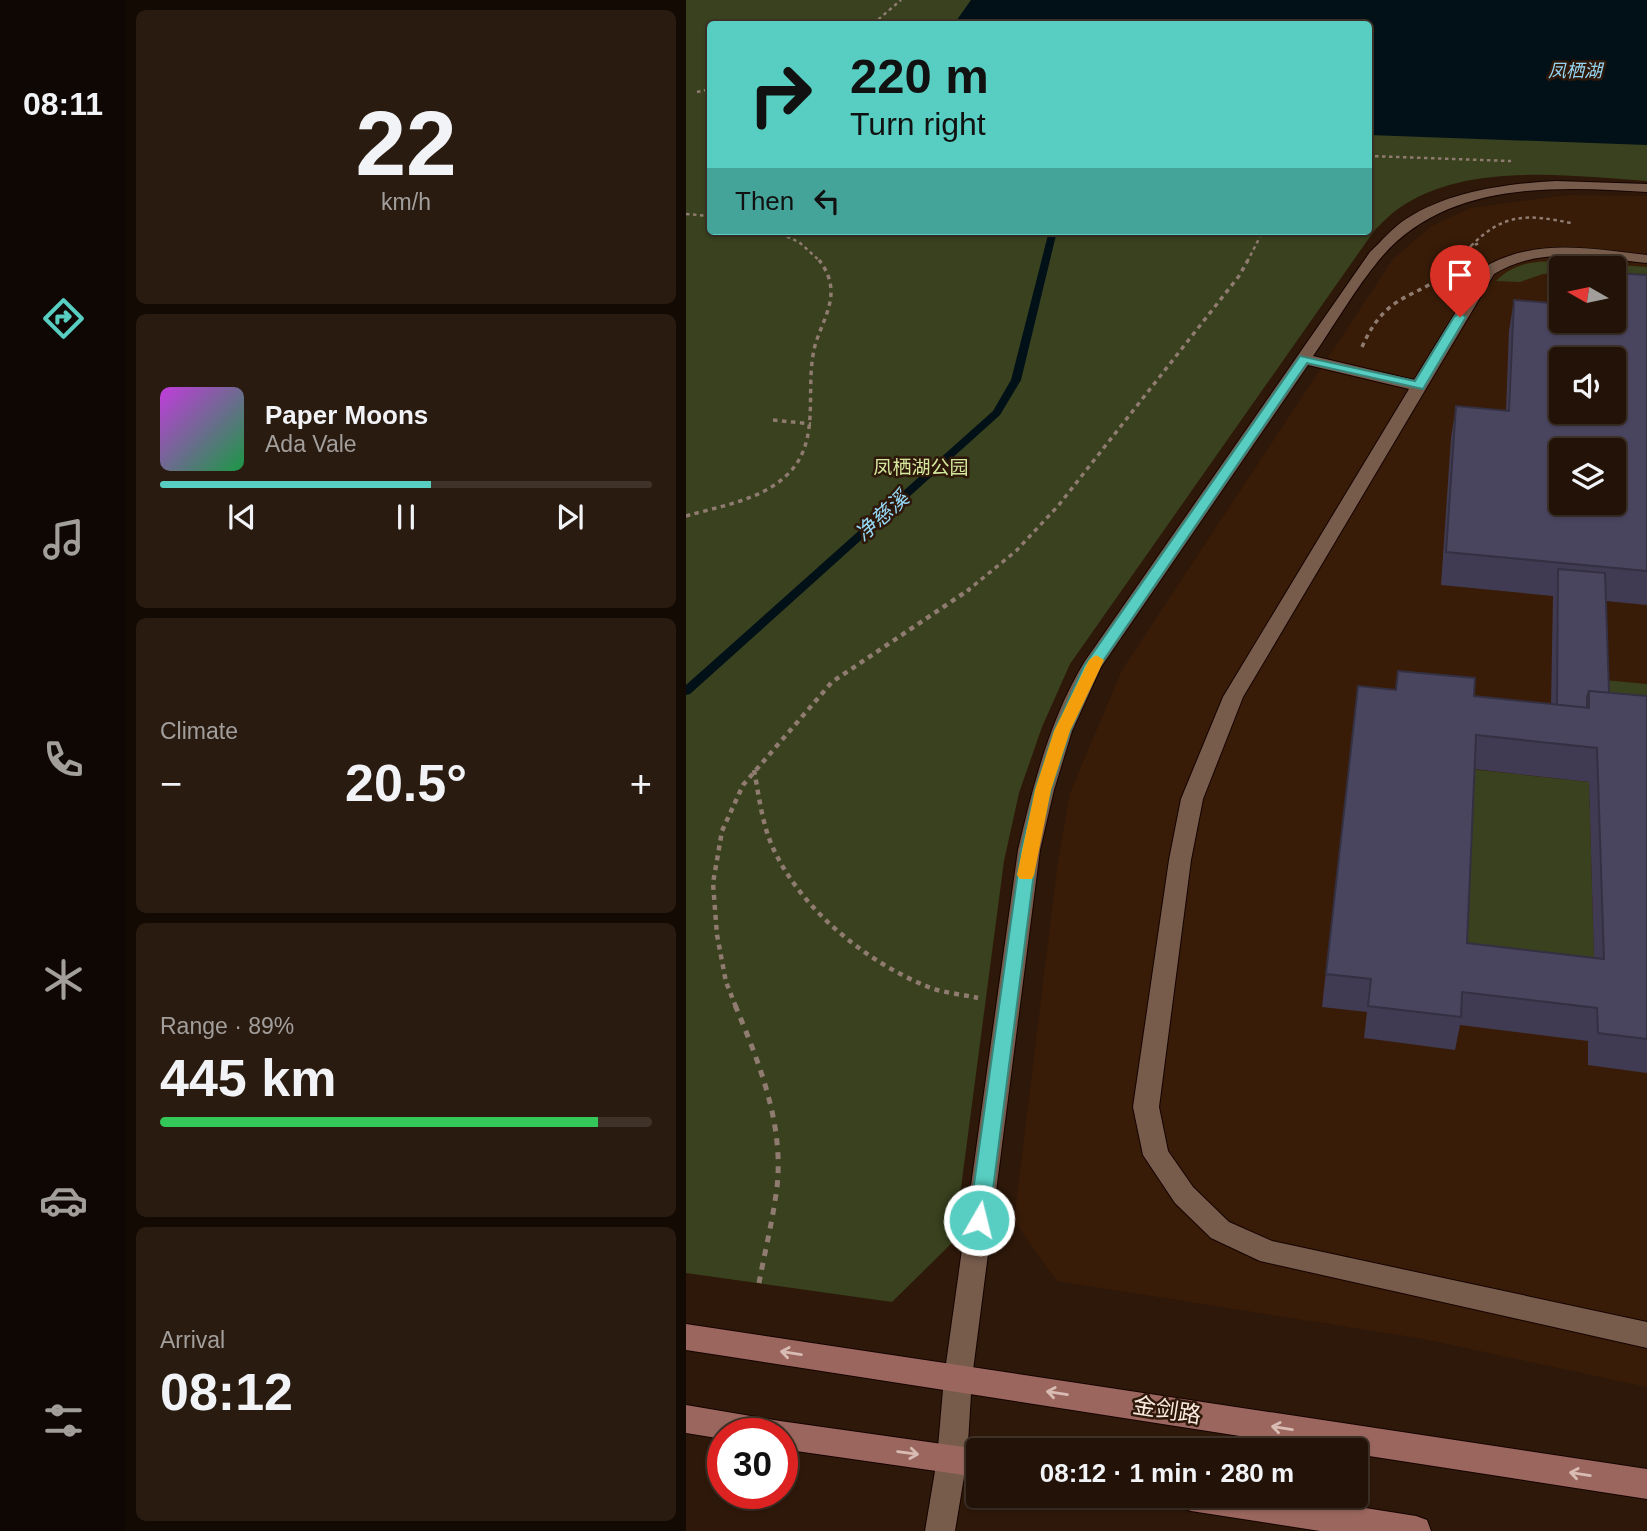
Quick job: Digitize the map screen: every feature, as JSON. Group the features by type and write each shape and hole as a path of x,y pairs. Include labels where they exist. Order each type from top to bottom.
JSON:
{"street":[{"path":"940,1531 965,1461 958,1378 1029,850 1043,790 1062,731 1092,666 1375,255 1410,223 1457,200 1518,188 1568,184 1647,188"},
{"path":"1647,259 1537,253 1516,255 1500,261 1488,271 1233,697 1192,799 1180,860 1146,1107 1156,1155 1184,1195 1220,1230 1269,1252 1647,1335"},
{"path":"1304,359 1419,386"},
{"name":"金剑路","path":"686,1337 1647,1484"},
{"path":"686,1419 707,1422"},
{"path":"798,1437 965,1461"},
{"path":"1268,1508 1416,1531"}],"path":[{"path":"876,21 901,0"},
{"path":"697,92 707,90"},
{"path":"686,214 707,216"},
{"path":"1471,246 1490,226 1504,220 1539,217 1572,223"},
{"path":"686,516 765,490 789,473 806,449 811,424 812,356 829,314 832,295 829,276 819,260 804,245 783,235"},
{"path":"759,1283 777,1185 775,1130 763,1073 726,982 717,935 713,883 722,831 743,785 832,682 977,584 1016,551 1058,506 1239,276 1261,235"},
{"path":"773,420 811,424"},
{"path":"754,770 772,848 790,879 813,907 852,940 918,981 928,986 986,1000"}],"shaded area":[{"path":"1568,195 1647,196 1647,1387 1424,1339 1057,1281 1014,1221 1058,861 1070,793 1122,670 1393,259 1430,227 1470,208"}],"green space":[{"name":"凤栖湖公园","path":"686,0 1647,0 1647,181 1552,175 1485,178 1424,194 1391,214 1372,234 1372,21 707,21 707,235 1371,235 1070,664 1042,727 1019,793 1004,861 954,1241 892,1302 686,1273"},
{"path":"1549,262 1549,274 1520,282 1496,281 1511,269"},
{"path":"1626,265 1647,267 1647,280 1626,278"},
{"path":"1604,680 1647,684 1647,729 1606,724"},
{"path":"1470,769 1589,782 1595,992 1461,976"}],"water":[{"name":"凤栖湖","path":"971,0 1647,0 1647,145 1372,135 1372,21 956,21"}],"building":[{"path":"1626,274 1647,275 1647,571 1446,552 1456,406 1509,411 1514,300 1549,303 1549,333 1626,333"},
{"path":"1558,569 1605,573 1609,693 1589,691 1587,708 1557,705"},
{"path":"1398,671 1475,678 1474,696 1589,708 1589,691 1647,696 1647,1039 1598,1033 1597,1008 1462,992 1461,1017 1368,1006 1371,979 1326,974 1358,686 1396,690","holes":["1476,735 1597,748 1604,959 1467,943"]}],"waterway":[{"name":"净慈溪","path":"686,691 997,413 1016,380 1052,235"}],"slow traffic":[{"path":"1026,875 1043,790 1062,731 1096,660"}],"route":[{"path":"979,1220 1029,850 1043,790 1062,731 1092,666 1304,359 1419,386 1460,317"}]}
